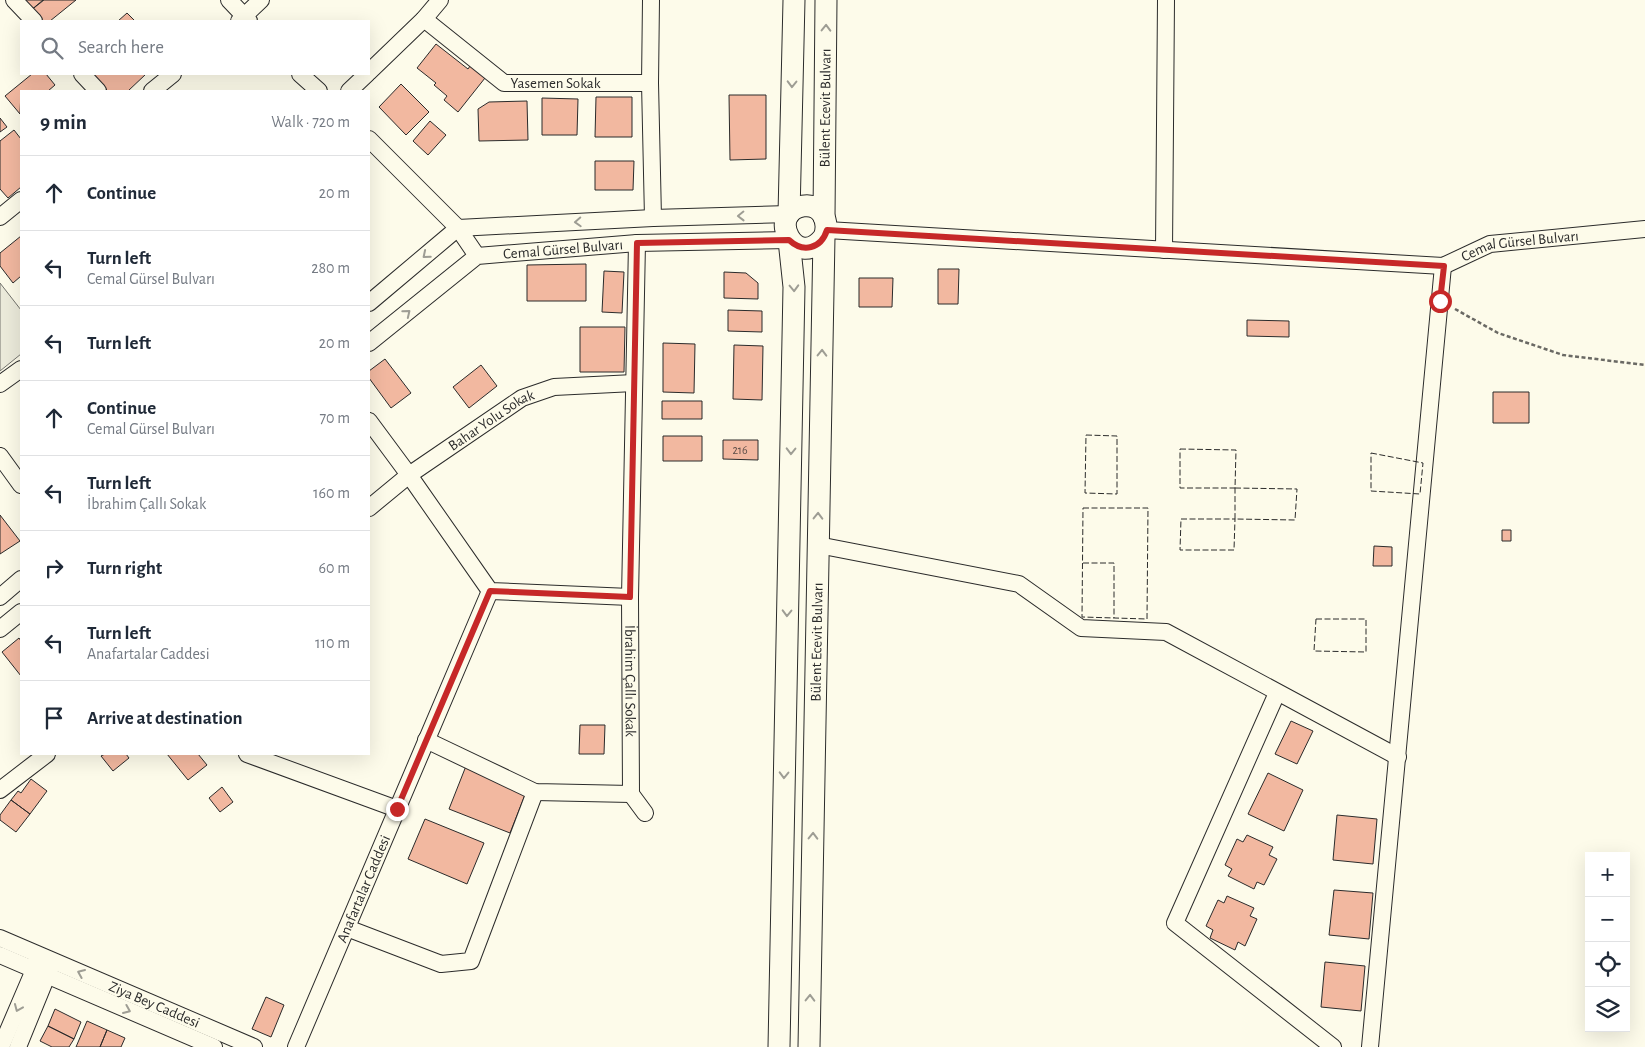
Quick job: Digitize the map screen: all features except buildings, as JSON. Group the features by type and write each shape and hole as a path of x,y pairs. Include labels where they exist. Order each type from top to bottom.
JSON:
{"main road":[{"path":"779,1047 794,287 789,240 785,227 789,214 794,0"},
{"name":"Bülent Ecevit Bulvarı","path":"809,1047 825,228 826,0"},
{"path":"789,214 801,206 808,206 820,211 825,228 814,246 808,248 794,244 789,240"}],"street":[{"path":"14,0 33,20"},
{"path":"228,0 244,20 261,0"},
{"path":"370,71 424,19 440,0"},
{"path":"651,0 650,83 653,218"},
{"path":"1164,250 1166,0"},
{"name":"Yasemen Sokak","path":"424,19 504,83 650,83"},
{"path":"83,75 97,90"},
{"path":"153,90 172,75"},
{"path":"301,75 317,90"},
{"path":"350,90 366,75"},
{"path":"370,140 458,228 476,256 370,342"},
{"path":"0,217 20,201"},
{"name":"Cemal Gürsel Bulvarı","path":"458,228 653,218 789,214"},
{"path":"370,302 458,228"},
{"name":"Cemal Gürsel Bulvarı","path":"825,228 1444,266 1490,244 1645,230"},
{"name":"Cemal Gürsel Bulvarı","path":"476,256 637,243 789,240"},
{"name":"İbrahim Çallı Sokak","path":"632,794 630,597 637,243"},
{"path":"1370,1047 1444,266"},
{"path":"0,384 20,370"},
{"name":"Bahar Yolu Sokak","path":"370,507 409,475 522,398 554,387 634,383"},
{"path":"370,422 490,591 630,597"},
{"path":"0,456 20,484"},
{"path":"818,545 1019,584 1081,628 1166,632 1276,693 1398,757"},
{"path":"0,597 20,580"},
{"name":"Anafartalar Caddesi","path":"296,1047 490,591"},
{"path":"0,629 20,613"},
{"path":"1276,693 1175,923 1333,1047"},
{"path":"426,740 535,792 632,794 646,813"},
{"path":"0,790 46,755"},
{"path":"250,755 397,809"},
{"path":"347,928 441,964 471,961 535,792"},
{"name":"Ziya Bey Caddesi","path":"0,938 43,965 214,1047"},
{"name":"Ziya Bey Caddesi","path":"0,955 43,965 254,1047"},
{"path":"2,1047 43,965"},
{"path":"18,1047 43,965"}],"path":[{"path":"1440,301 1498,333 1564,355 1645,365"}],"shaded area":[{"path":"0,283 20,309 20,355 0,371"}],"fence":[{"path":"1086,435 1117,436 1117,494 1085,493 1086,435"},
{"path":"1180,449 1236,450 1235,488 1180,488 1180,449"},
{"path":"1371,453 1423,463 1420,494 1371,491 1371,453"},
{"path":"1235,488 1297,489 1295,520 1235,519 1235,488"},
{"path":"1083,508 1148,508 1147,619 1082,617 1083,508"},
{"path":"1181,519 1235,519 1234,550 1180,550 1181,519"},
{"path":"1083,563 1114,563 1114,618"},
{"path":"1316,619 1366,619 1366,652 1314,651 1316,619"}],"route":[{"path":"397,809 490,591 630,597 637,243 789,240 800,248 808,248 820,242 827,230 1444,266 1440,301"}]}
